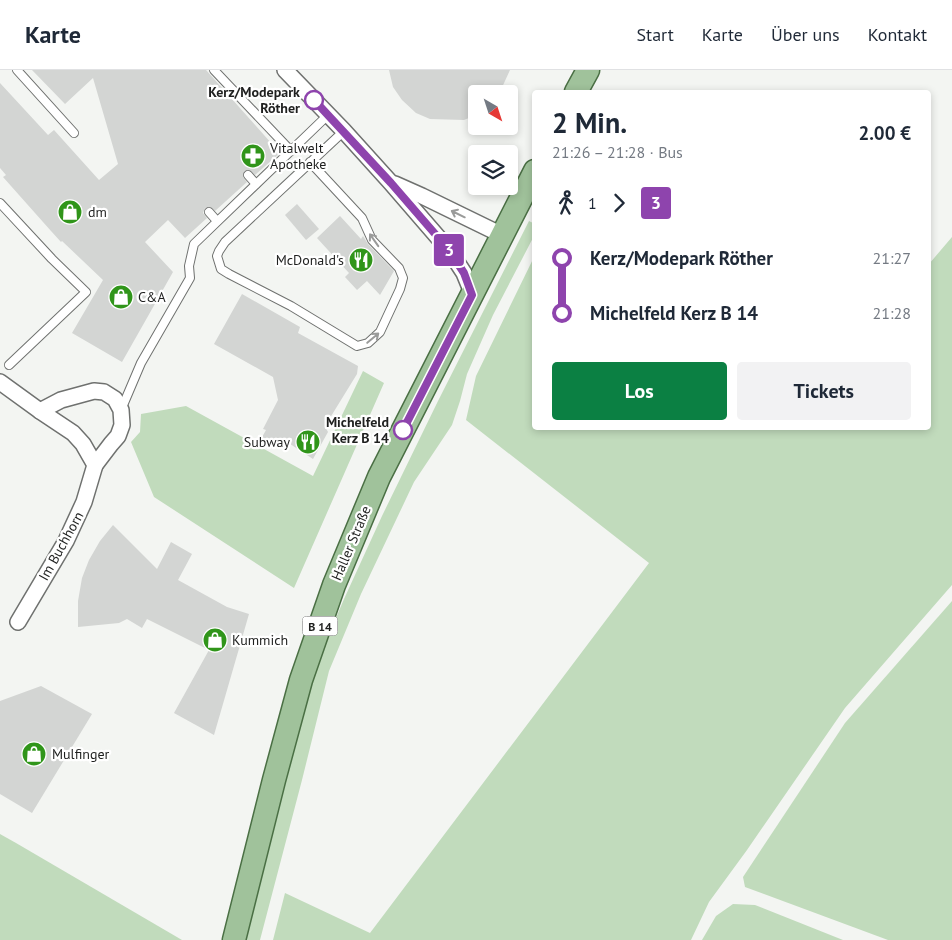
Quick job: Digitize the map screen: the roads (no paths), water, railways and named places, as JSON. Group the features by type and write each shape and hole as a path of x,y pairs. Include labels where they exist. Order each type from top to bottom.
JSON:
{"main road":[{"path":"577,90 588,70"},
{"name":"Haller Straße","path":"234,940 301,680 334,585 379,477 532,178"}],"street":[{"path":"285,70 344,131 449,250 464,273 472,295"},
{"path":"391,183 502,235"},
{"path":"0,382 73,433 83,444 95,465"},
{"path":"40,411 61,400 94,391 104,392 115,399 122,410"},
{"name":"Im Buchhorn","path":"18,622 66,541 84,502 95,465 118,436 122,425 122,410"}],"lane":[{"path":"17,70 74,133"},
{"path":"214,70 291,151"},
{"path":"122,410 141,363 190,278 189,266 194,244 328,115"},
{"path":"310,162 362,218 372,240 399,268 403,278 400,289 380,332 368,343 357,346 290,306 229,274 221,269 217,256 225,242 310,162 344,131"},
{"path":"248,176 256,184"},
{"path":"0,203 52,259 86,292 9,366"},
{"path":"209,212 217,221"}],"place":[{"name":"Kerz/Modepark Röther","path":"314,100"},
{"name":"Vitalwelt Apotheke","path":"253,156"},
{"name":"dm","path":"70,212"},
{"name":"McDonald's","path":"361,260"},
{"name":"C&A","path":"121,297"},
{"name":"Michelfeld Kerz B 14","path":"403,430"},
{"name":"Subway","path":"308,442"},
{"name":"Kummich","path":"215,640"},
{"name":"Mulfinger","path":"34,754"}]}
